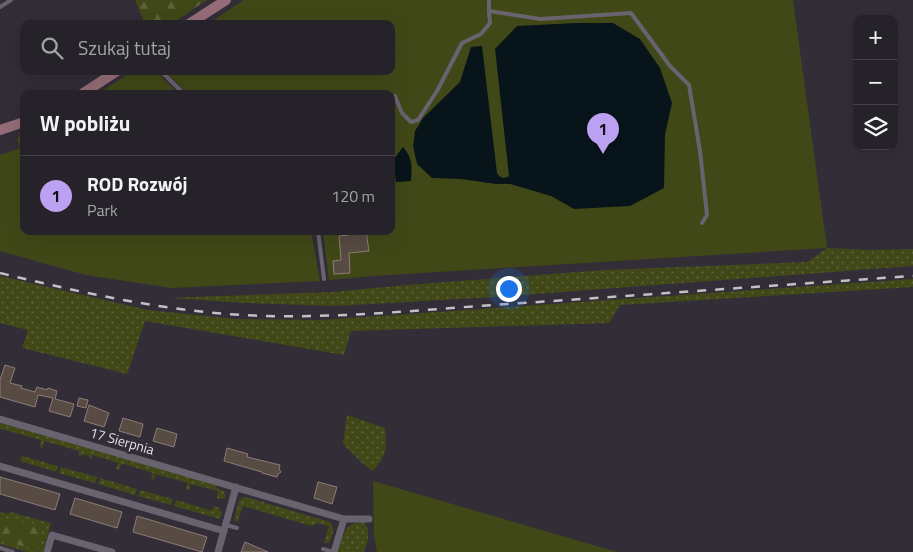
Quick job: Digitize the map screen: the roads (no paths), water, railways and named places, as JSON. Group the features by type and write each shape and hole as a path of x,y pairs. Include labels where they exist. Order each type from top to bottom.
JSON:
{"street":[{"path":"195,20 226,0"},
{"path":"88,90 111,75"},
{"path":"0,130 20,123"},
{"name":"17 Sierpnia","path":"0,419 344,519 369,520"},
{"path":"0,466 225,528"},
{"path":"218,552 236,487"},
{"path":"333,552 344,519"},
{"path":"47,552 52,534 112,552"}],"lane":[{"path":"0,7 10,0"},
{"path":"395,96 402,113 411,122 418,120 462,43 481,34 490,23 489,0"},
{"path":"489,11 540,19 632,13 670,66 689,85 701,161 706,215 702,223"},
{"path":"165,75 180,90"},
{"path":"318,235 324,279"},
{"path":"225,528 236,528"},
{"path":"0,548 13,552"},
{"path":"323,549 333,552"}],"railway":[{"path":"0,273 84,292 170,308 262,316 403,312 913,276"}],"place":[{"name":"ROD Rozwój","path":"603,154"}]}
